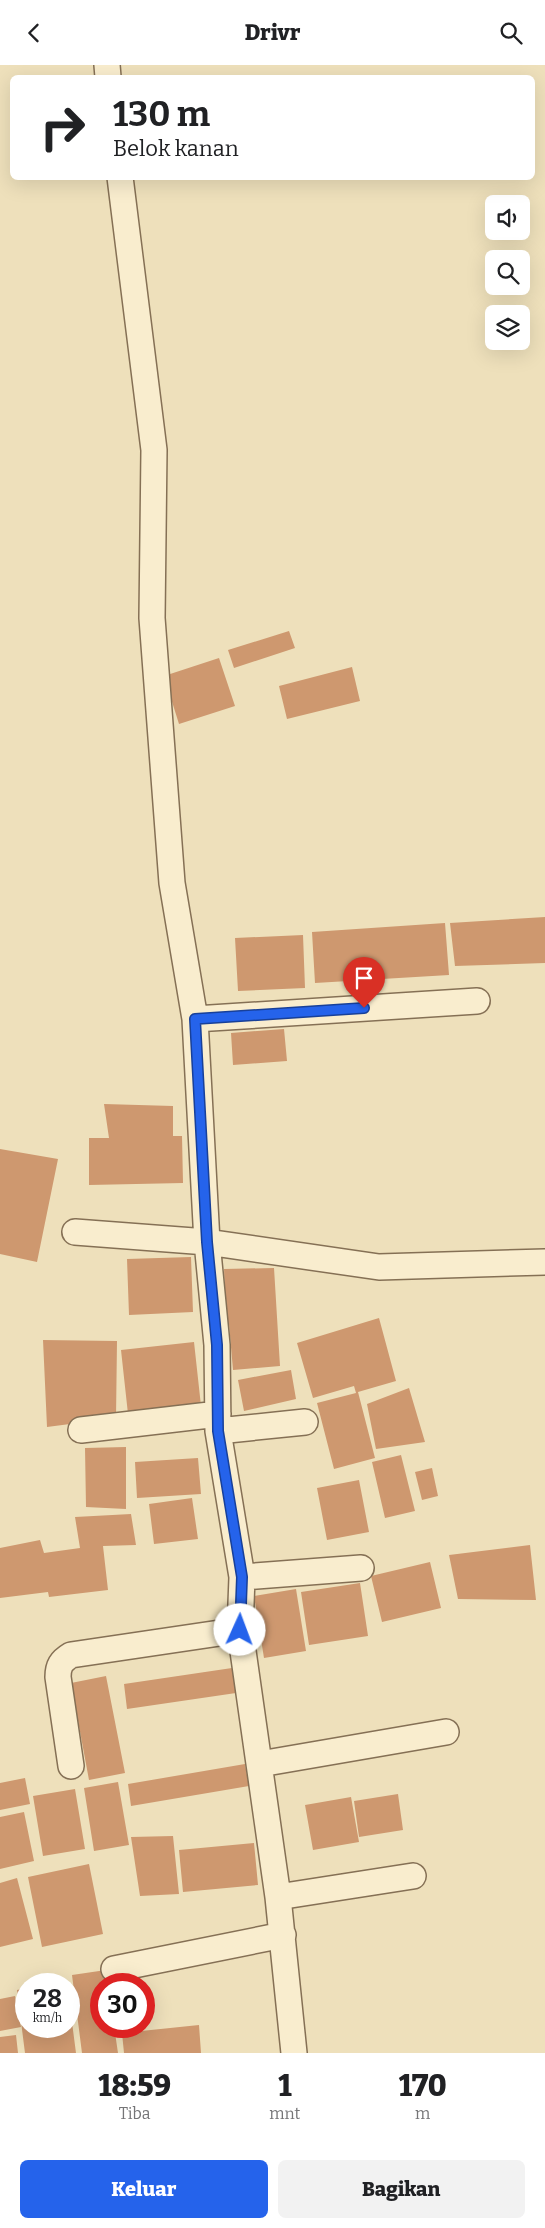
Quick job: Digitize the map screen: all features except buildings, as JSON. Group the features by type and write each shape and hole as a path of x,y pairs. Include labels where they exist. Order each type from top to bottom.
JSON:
{"street":[{"path":"120,180 154,450 152,618 172,883 195,1019 207,1242 217,1345 218,1422 242,1577 240,1630 283,1935 294,2053"},
{"path":"195,1019 477,1001"},
{"path":"75,1232 207,1242 380,1267 545,1262"},
{"path":"80,1430 218,1422 305,1422"},
{"path":"242,1577 361,1568"},
{"path":"71,1765 58,1677 58,1666 64,1659 70,1655 240,1630"},
{"path":"260,1764 446,1732"},
{"path":"278,1897 413,1876"},
{"path":"114,1969 283,1935"}],"route":[{"path":"240,1630 242,1577 218,1431 217,1345 207,1242 195,1019 364,1008"}]}
